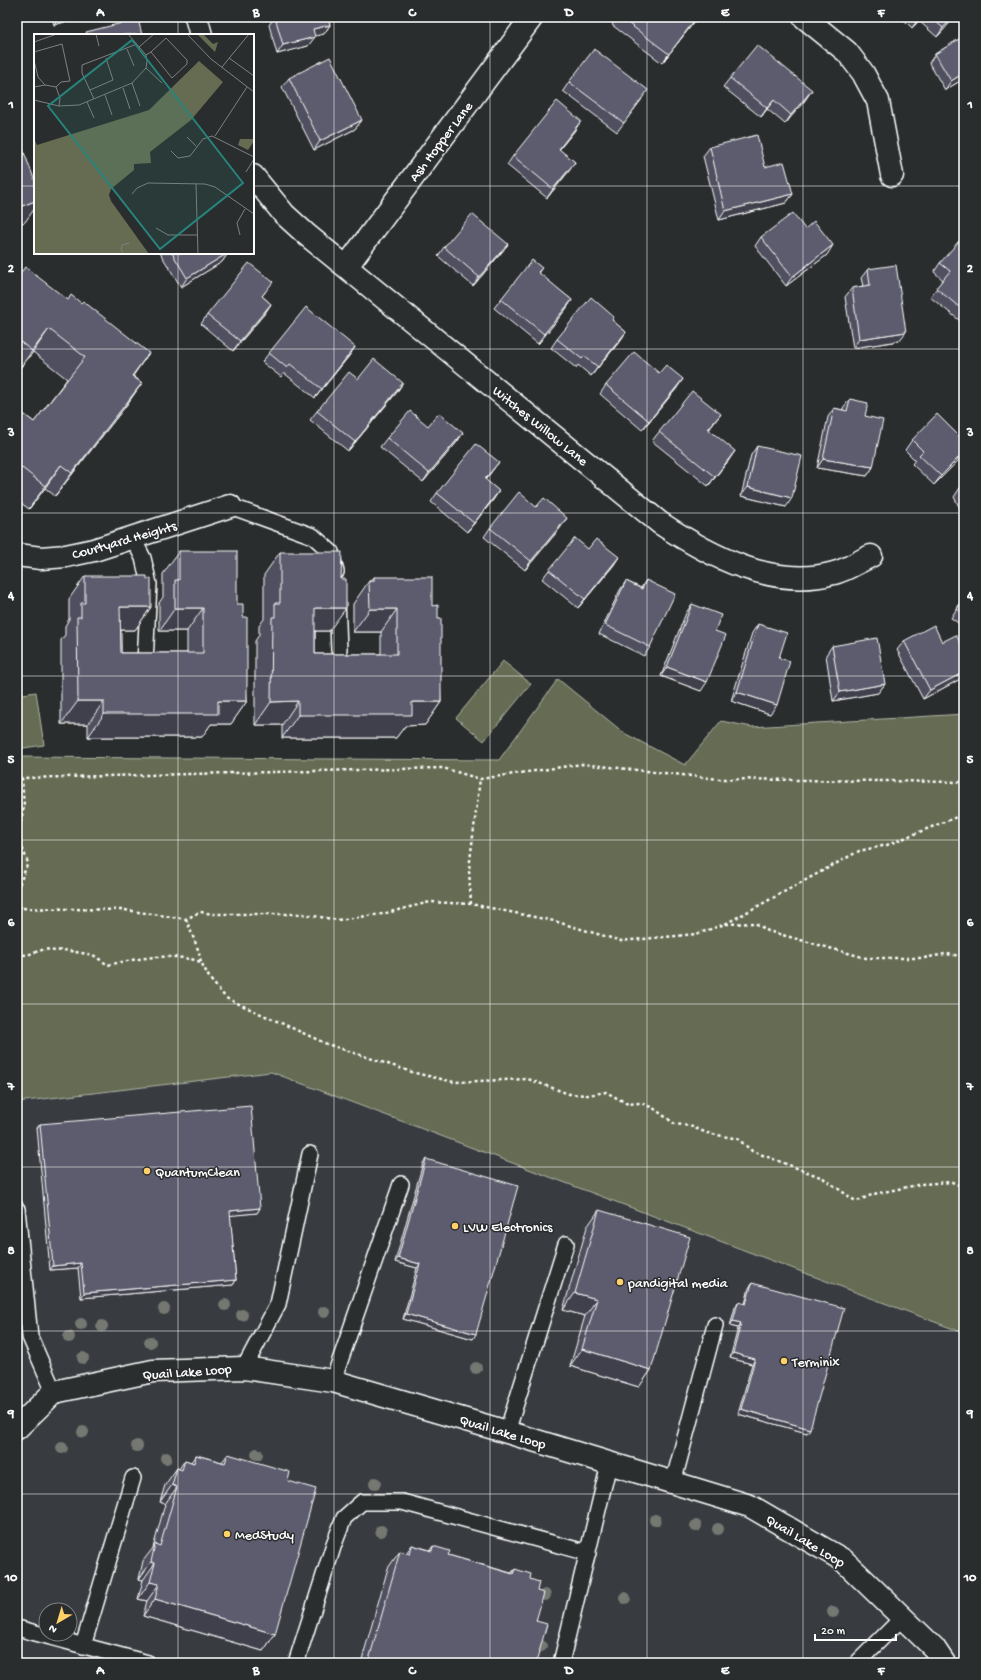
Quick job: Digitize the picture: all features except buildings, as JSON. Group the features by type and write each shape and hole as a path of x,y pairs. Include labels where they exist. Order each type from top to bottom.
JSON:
{"street":[{"path":"196,17 201,34"},
{"name":"Ash Hopper Lane","path":"347,266 532,17"},
{"path":"804,17 847,52 863,72 878,101 892,175"},
{"name":"Witches Willow Lane","path":"254,177 284,214 660,523 693,544 734,563 763,572 802,577 835,573 871,556"},
{"name":"Courtyard Heights","path":"17,555 41,558 66,556 94,550 230,506"},
{"name":"Quail Lake Loop","path":"54,1392 153,1371 244,1368 333,1382 508,1432 750,1506 843,1560 934,1648 944,1663"},
{"path":"17,1428 54,1392"}],"lane":[{"path":"230,506 313,536 331,552 336,572 340,650"},
{"path":"132,538 143,558 149,584 145,662"},
{"path":"244,1368 278,1304 310,1154"},
{"path":"333,1382 401,1184"},
{"path":"17,1209 30,1337 54,1392"},
{"path":"508,1432 566,1244"},
{"path":"674,1483 715,1326"},
{"path":"561,1663 609,1464"},
{"path":"83,1646 133,1478"},
{"path":"296,1663 334,1544 344,1518 362,1502 402,1502 588,1553"},
{"path":"857,1663 903,1617"},
{"path":"17,1628 148,1663"}],"path":[{"path":"17,890 28,863 18,836 24,806 22,778 443,768 480,779 582,764 718,779 964,782"},
{"path":"471,904 469,869 480,779"},
{"path":"17,908 125,910 186,919 200,912 303,914 338,920 382,914 430,902 471,904 554,921 621,941 698,934 725,924 859,851 887,845 964,814"},
{"path":"17,900 21,908"},
{"path":"186,919 199,952 201,962 210,979 226,998 327,1044 415,1073 454,1082 528,1079 569,1094 606,1092 628,1104 641,1103 652,1108 674,1124 690,1126 707,1133 738,1139 752,1151 823,1178 857,1201 874,1194 922,1184 952,1182 964,1187"},
{"path":"725,924 754,923 768,931 866,958 924,958 945,954 964,956"},
{"path":"17,954 27,955 46,949 55,952 64,950 93,955 108,965 131,960 171,956 201,962"}],"shaded area":[{"path":"271,1072 964,1333 964,1663 17,1663 17,1102"}],"green space":[{"path":"503,661 531,684 484,741 456,718"},
{"path":"558,679 624,733 685,765 721,721 752,727 964,714 964,1333 271,1072 17,1102 17,757 499,760"},
{"path":"36,692 44,745 17,749 17,695"}],"place":[{"name":"QuantumClean","path":"147,1171"},
{"name":"LVW Electronics","path":"455,1226"},
{"name":"pandigital media","path":"620,1282"},
{"name":"Terminix","path":"784,1361"},
{"name":"MedStudy","path":"227,1534"}]}
